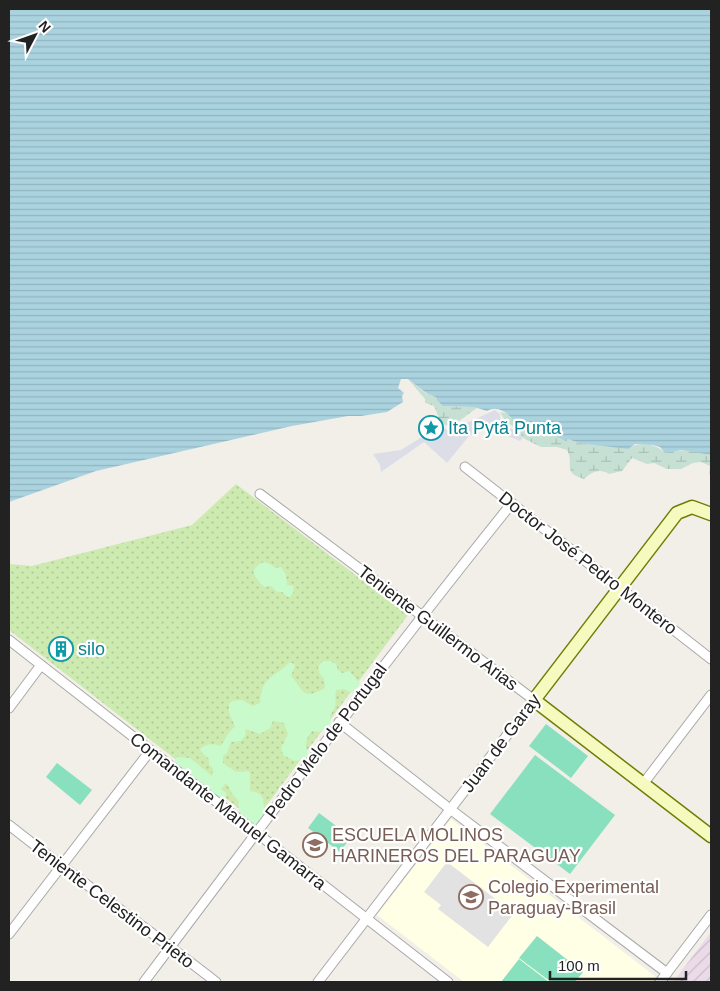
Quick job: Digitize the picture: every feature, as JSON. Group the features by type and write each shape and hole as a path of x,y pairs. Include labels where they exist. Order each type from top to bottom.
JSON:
{"street":[{"name":"Doctor José Pedro Montero","path":"465,466 711,659"},
{"name":"Teniente Guillermo Arias","path":"260,494 711,836"},
{"name":"Pedro Melo de Portugal","path":"144,982 339,722 512,503"},
{"name":"Juan de Garay","path":"318,982 677,513 686,508 698,508 711,514"},
{"name":"Comandante Manuel Gamarra","path":"9,640 448,982"},
{"path":"9,708 41,665"},
{"path":"643,784 711,695"},
{"path":"339,722 450,809 667,972"},
{"path":"9,934 150,751"},
{"name":"Teniente Celestino Prieto","path":"9,825 61,867 171,946 216,982"},
{"path":"660,982 711,916"}],"shaded area":[{"path":"495,410 500,414 501,424 518,432 523,438 520,441 492,430 491,427 485,427 469,436 447,463 424,442 381,472 380,465 373,454 401,450 425,435 421,421 427,415 431,415 438,424 449,431"},
{"name":"Colegio Experimental Paraguay-Brasil","path":"451,819 656,977 652,982 464,982 377,915"},
{"path":"447,862 514,913 488,947 438,909 441,905 424,892"},
{"path":"711,932 711,982 673,982"}],"green space":[{"path":"408,379 428,395 430,393 438,398 443,406 478,407 455,424 451,426 445,425 439,418 434,406 425,403 425,399"},
{"path":"500,412 510,414 516,424 579,443 630,447 649,445 665,453 686,451 711,455 711,475 709,474 710,466 701,462 693,463 681,469 667,469 654,463 647,464 632,458 622,471 609,474 602,471 596,472 584,479 577,476 571,470 567,450 557,447 541,447 525,439 521,436 520,431 505,421"},
{"path":"236,484 408,615 255,821 9,630 9,564 32,566 192,525"},
{"path":"264,562 275,568 281,567 286,575 287,585 294,586 291,596 288,597 282,592 277,592 271,586 264,587 258,580 254,574 255,568"},
{"path":"323,661 330,661 336,664 338,670 342,673 349,671 360,683 356,690 351,693 344,689 336,690 335,705 330,715 331,723 319,732 312,731 306,742 308,755 296,761 283,755 281,748 288,734 284,723 273,721 270,728 260,734 246,729 245,736 241,741 231,742 227,753 223,756 223,763 236,772 248,771 250,773 250,791 256,792 264,801 265,818 255,828 240,814 239,801 227,784 221,789 226,793 226,798 223,802 174,766 176,757 190,758 212,776 213,769 209,764 209,759 200,749 210,744 220,746 235,727 229,712 229,704 232,701 242,700 253,706 260,703 263,687 266,682 290,662 295,665 291,676 301,689 307,694 317,692 325,688 324,679 318,667"},
{"path":"546,724 588,756 571,778 529,746"},
{"path":"535,755 615,815 570,874 490,814"},
{"path":"57,763 92,790 80,805 46,777"},
{"path":"319,813 351,837 340,852 308,828"},
{"path":"537,936 583,972 575,982 551,982 519,958"},
{"path":"519,959 549,982 501,982"}],"water":[{"path":"9,9 711,9 711,455 682,450 665,453 660,447 653,445 635,444 628,449 579,443 568,439 566,441 545,431 530,431 525,426 516,424 508,414 500,410 491,409 487,411 474,407 443,406 437,398 429,395 408,379 401,379 398,388 404,393 402,396 403,402 387,412 348,416 292,426 96,471 9,502"}],"place":[{"name":"Ita Pytã Punta","path":"431,428"},
{"name":"silo","path":"61,649"},
{"name":"ESCUELA MOLINOS HARINEROS DEL PARAGUAY","path":"315,845"},
{"name":"Colegio Experimental Paraguay-Brasil","path":"471,897"}]}
